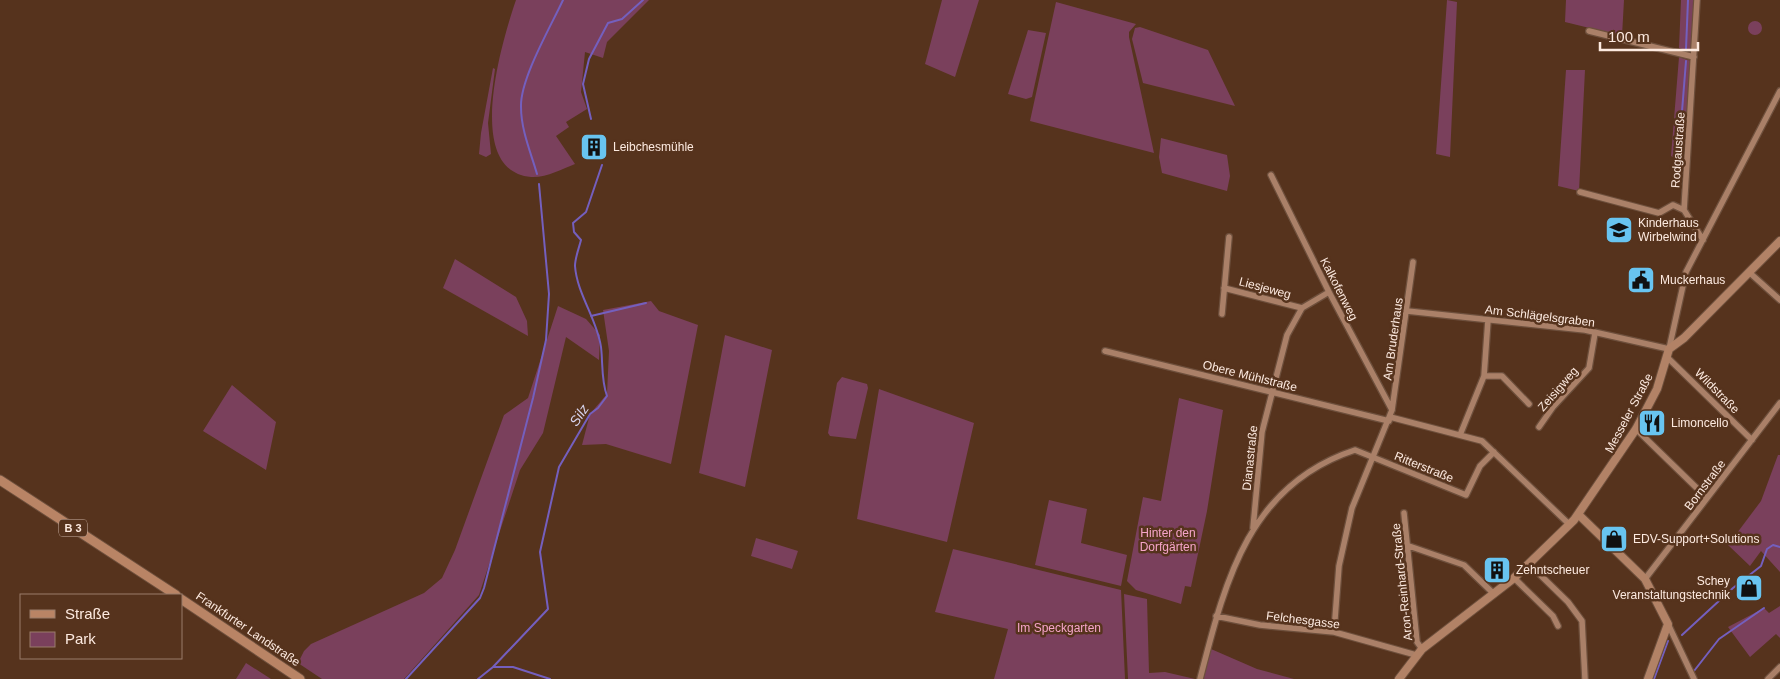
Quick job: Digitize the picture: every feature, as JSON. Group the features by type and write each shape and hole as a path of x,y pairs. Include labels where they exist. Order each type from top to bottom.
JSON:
{"main road":[{"name":"Frankfurter Landstraße","path":"0,480 174,594"},
{"name":"Frankfurter Landstraße","path":"182,600 300,679"}],"street":[{"name":"Rodgaustraße","path":"1684,210 1697,0"},
{"path":"1589,31 1694,57"},
{"name":"Messeler Straße","path":"1399,679 1422,649 1514,578 1570,525 1579,515 1636,429 1658,389 1668,358 1686,272 1780,91"},
{"name":"Kalkofenweg","path":"1272,175 1328,292 1392,410"},
{"path":"1580,192 1659,213 1672,205 1684,210 1703,240"},
{"name":"Liesjeweg","path":"1222,314 1229,237"},
{"path":"1669,349 1684,338 1780,241"},
{"name":"Am Bruderhaus","path":"1334,632 1339,566 1354,501 1390,419 1392,410 1413,262"},
{"path":"1750,272 1780,300"},
{"name":"Liesjeweg","path":"1224,288 1302,308"},
{"name":"Dianastraße","path":"1253,528 1262,432 1287,335 1302,308 1328,292"},
{"name":"Am Schlägelsgraben","path":"1407,311 1594,333 1669,349"},
{"path":"1460,435 1484,376 1488,320"},
{"name":"Zeisigweg","path":"1539,427 1553,407 1588,368 1594,333"},
{"name":"Obere Mühlstraße","path":"1105,351 1482,441 1570,525"},
{"name":"Wildstraße","path":"1668,358 1752,440"},
{"path":"1484,376 1502,376 1529,404"},
{"name":"Bornstraße","path":"1645,579 1780,403"},
{"path":"1636,429 1707,498"},
{"name":"Ritterstraße","path":"1253,528 1281,494 1304,474 1330,458 1355,450 1466,495 1480,466 1494,452"},
{"name":"Aron-Reinhard-Straße","path":"1404,513 1417,642 1422,649"},
{"path":"1579,515 1645,579 1694,679"},
{"path":"1200,679 1225,586 1253,528"},
{"path":"1408,546 1464,565 1494,594"},
{"path":"1529,564 1568,602 1582,622 1585,679"},
{"path":"1514,578 1553,616 1558,626"},
{"name":"Felchesgasse","path":"1216,616 1260,625 1334,632 1416,656"},
{"path":"1648,679 1668,624"},
{"path":"1768,679 1780,667"}],"green space":[{"path":"516,0 649,0 607,42 603,58 585,52 581,92 587,109 566,122 569,127 556,136 575,164 554,173 537,177 531,177 510,169 498,152 493,128 493,100 497,71"},
{"path":"942,0 979,0 955,77 925,64"},
{"path":"1447,0 1457,2 1450,157 1436,154"},
{"path":"1566,0 1624,0 1622,36 1565,22"},
{"path":"1681,0 1694,0 1692,52 1679,48"},
{"path":"1056,2 1136,24 1129,32 1129,37 1154,153 1030,121"},
{"path":"1752,21 1758,21 1762,28 1758,35 1752,35 1748,31 1748,25"},
{"path":"1140,27 1208,50 1235,106 1143,83 1132,39 1135,28"},
{"path":"1028,30 1046,33 1032,97 1026,99 1008,94"},
{"path":"1679,57 1691,61 1684,164 1671,156"},
{"path":"493,68 495,69 488,123 491,154 486,157 479,154"},
{"path":"1566,70 1585,70 1579,191 1558,186"},
{"path":"1161,138 1227,155 1230,176 1227,191 1162,173 1159,157"},
{"path":"455,259 516,297 527,321 528,336 443,288"},
{"path":"651,301 659,311 698,325 671,464 606,444 582,445 590,414 607,394 609,351 603,310"},
{"path":"558,306 586,319 600,335 599,360 566,337 543,433 520,470 479,595 404,679 322,679 298,663 304,651 311,644 424,593 442,578 455,550 504,415 528,398"},
{"path":"725,335 772,350 745,487 699,473"},
{"path":"842,377 867,384 868,388 856,439 830,436 828,433 837,383"},
{"path":"232,385 276,422 266,470 203,431"},
{"path":"879,389 974,423 947,542 857,519"},
{"name":"Hinter den Dorfgärten","path":"1179,398 1223,410 1207,511 1191,587 1185,586 1181,604 1136,590 1127,581 1143,497 1161,501"},
{"path":"1778,455 1780,455 1780,572 1761,551 1750,566 1728,545 1761,501"},
{"path":"1049,500 1087,509 1081,543 1127,555 1121,586 1035,565"},
{"path":"756,538 798,551 792,569 751,556"},
{"name":"Im Speckgarten","path":"953,549 1121,590 1125,679 994,679 1008,629 935,612"},
{"path":"1124,594 1147,599 1149,673 1165,672 1195,679 1128,679"},
{"path":"1780,606 1780,638 1776,634 1750,657 1728,627 1764,608 1769,613"},
{"path":"1211,649 1257,669 1294,679 1203,679"},
{"path":"246,663 271,679 236,679"}],"waterway":[{"path":"537,174 521,116 522,95 531,68 563,0"},
{"path":"591,119 583,84 589,59 608,23 622,19 643,0"},
{"path":"1686,49 1688,0"},
{"path":"1681,124 1686,61"},
{"path":"1680,149 1681,135"},
{"name":"Silz","path":"478,679 493,667 548,609 540,552 559,467 590,414 598,408 607,396 599,337 579,287 575,263 581,240 574,232 573,223 586,212 602,165"},
{"path":"406,679 480,598 484,588 546,340 549,294 539,184"},
{"path":"591,316 646,303"},
{"path":"1682,635 1733,588 1761,566 1767,549 1773,545 1780,547"},
{"path":"1694,671 1719,639 1764,608"},
{"path":"1654,679 1668,641"},
{"path":"493,667 513,667 550,679"}],"place":[{"name":"Leibchesmühle","path":"594,147"},
{"name":"Kinderhaus Wirbelwind","path":"1619,230"},
{"name":"Muckerhaus","path":"1641,280"},
{"name":"Limoncello","path":"1652,423"},
{"name":"EDV-Support+Solutions","path":"1614,539"},
{"name":"Zehntscheuer","path":"1497,570"},
{"name":"Schey Veranstaltungstechnik","path":"1749,588"}]}
